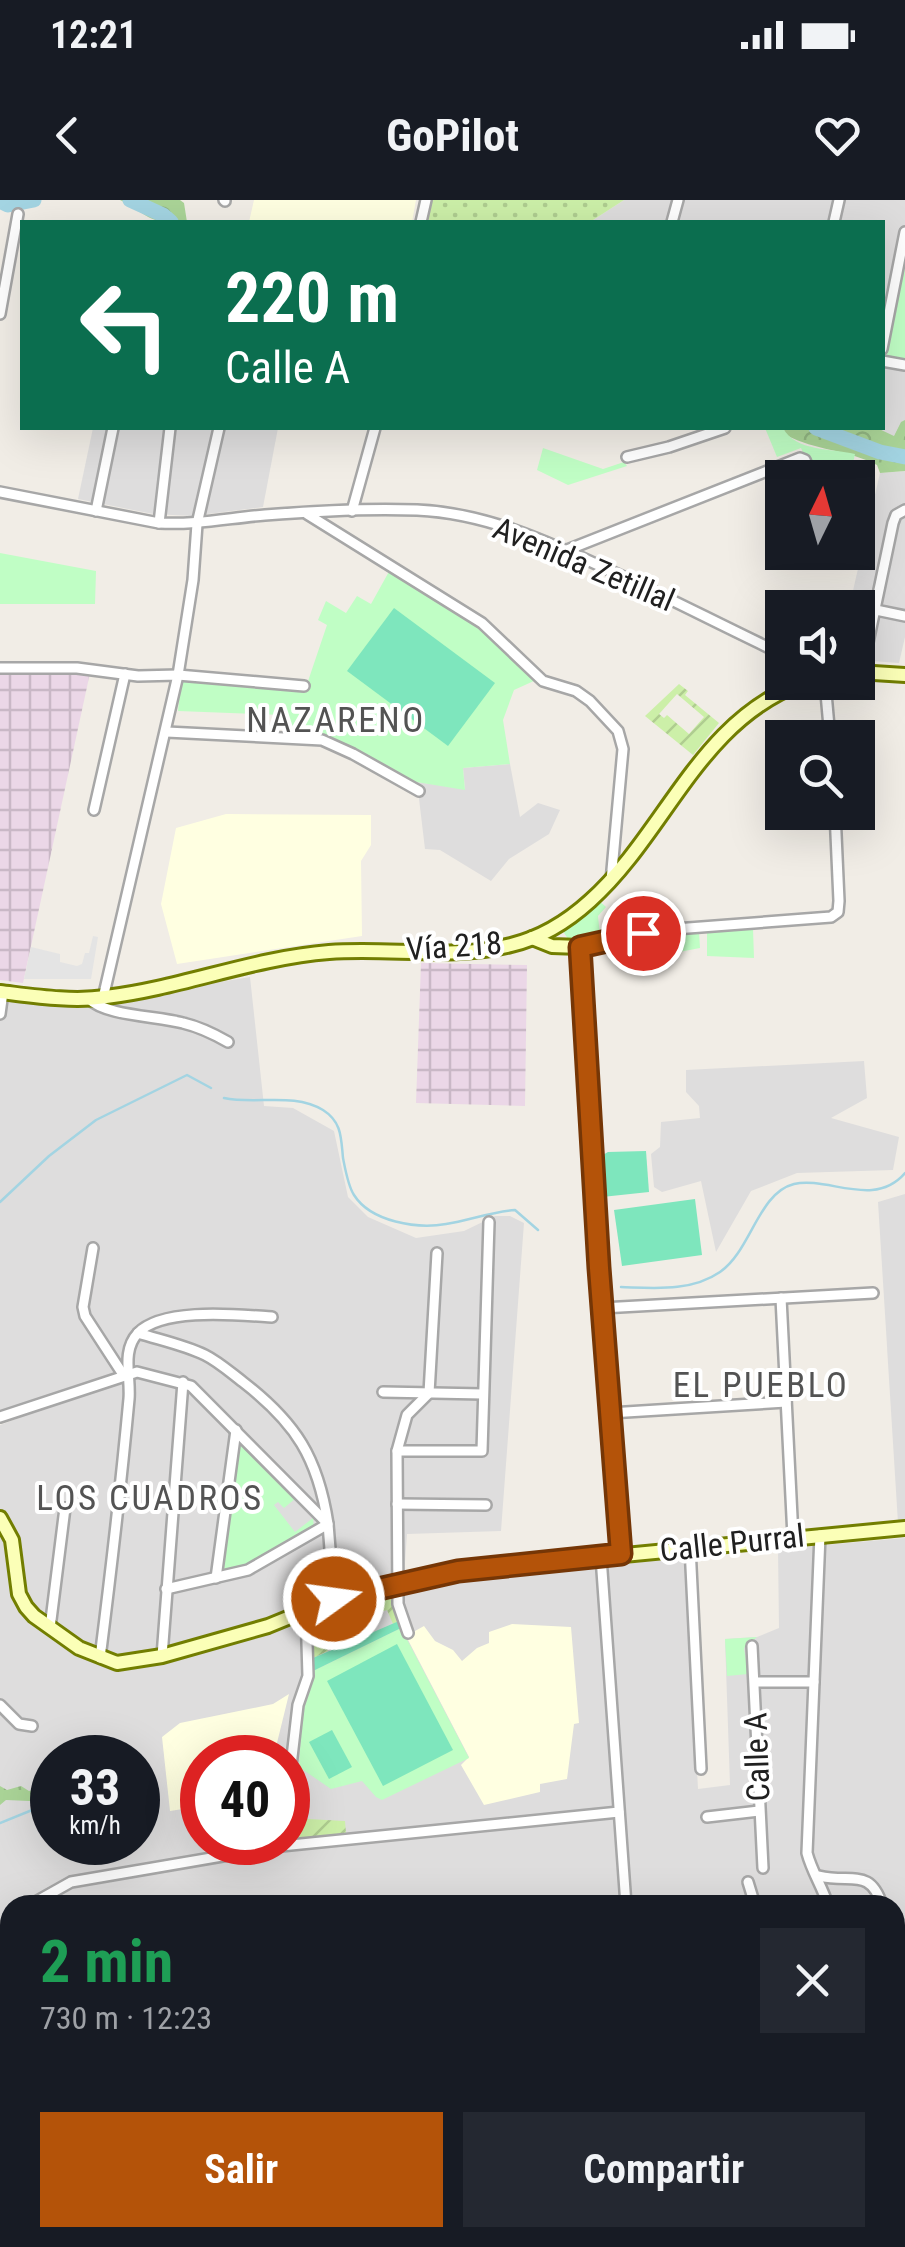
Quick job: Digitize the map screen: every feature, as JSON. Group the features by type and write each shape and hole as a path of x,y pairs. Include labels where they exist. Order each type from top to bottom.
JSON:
{"street":[{"path":"0,314 18,214"},
{"path":"885,334 905,232"},
{"path":"96,510 113,430"},
{"path":"159,523 170,430"},
{"path":"219,430 197,524 193,580 167,732 96,998 102,1008 182,1022 228,1042"},
{"path":"352,511 374,430"},
{"path":"627,457 720,430"},
{"path":"567,550 765,471"},
{"name":"Avenida Zetillal","path":"0,492 159,523 197,524 352,511 419,510 466,516 518,530 567,550 765,646"},
{"path":"875,614 893,523 905,510"},
{"path":"305,513 470,614 543,681 576,691 606,716 618,731 623,748 611,881"},
{"path":"876,610 905,616"},
{"path":"0,668 78,668 304,686"},
{"path":"875,673 905,676"},
{"path":"94,810 125,674"},
{"name":"Vía 218","path":"1,992 96,998 301,955 464,950 512,945 532,938 588,904 611,881 718,740 767,700"},
{"path":"167,732 322,740 419,791"},
{"path":"532,938 552,946 580,947 662,930 831,917 838,912 836,830"},
{"path":"580,947 621,1554"},
{"path":"0,1014 1,992"},
{"path":"398,1451 482,1451 489,1222"},
{"path":"93,1248 83,1306 127,1375"},
{"path":"408,1633 398,1604 398,1451 407,1416 430,1393 437,1253"},
{"path":"602,1308 873,1293"},
{"path":"781,1298 793,1537"},
{"path":"0,1518 12,1540 19,1594 34,1616 100,1658 118,1513 128,1354 138,1333 162,1320 179,1317 272,1317"},
{"path":"138,1333 203,1354 272,1405 302,1442 322,1488 334,1599"},
{"path":"0,1417 127,1375 148,1374 183,1382 197,1390 328,1524"},
{"path":"162,1656 183,1382"},
{"path":"384,1392 482,1394"},
{"path":"610,1413 786,1402"},
{"path":"216,1578 236,1430"},
{"path":"398,1504 486,1505"},
{"path":"50,1628 65,1508"},
{"path":"166,1590 248,1570 328,1524"},
{"name":"Calle Purral","path":"100,1658 117,1663 162,1656 268,1626 334,1599 458,1571 905,1528"},
{"path":"820,1535 807,1854 825,1895"},
{"path":"690,1547 701,1769"},
{"path":"601,1557 625,1895"},
{"path":"295,1735 298,1705 308,1676 306,1610"},
{"name":"Calle A","path":"752,1646 763,1868"},
{"path":"755,1682 814,1682"},
{"path":"0,1705 19,1724 32,1726"},
{"path":"708,1818 759,1811"},
{"path":"310,1844 619,1812"},
{"path":"48,1895 71,1882 180,1863"},
{"path":"819,1876 869,1880 878,1895"},
{"path":"748,1882 752,1895"}],"shaded area":[{"path":"254,200 416,200 412,220 249,220"},
{"path":"624,200 905,200 905,445 847,430 885,430 885,220 593,220"},
{"path":"93,430 278,430 263,507 192,516 153,514 78,499"},
{"path":"905,471 905,637 899,663 875,661 875,590 853,590 858,570 875,570 875,495 880,473"},
{"path":"0,673 90,673 23,983 0,980"},
{"path":"510,764 520,817 538,803 560,810 549,834 509,859 491,881 440,850 425,849 417,782 465,789 463,768"},
{"path":"226,814 371,815 371,845 361,861 362,936 177,964 161,904 176,828"},
{"path":"93,936 98,937 91,979 24,979 31,947 60,954 60,962 77,966 89,953"},
{"path":"421,963 527,965 525,1106 416,1103"},
{"path":"250,977 264,1106 293,1108 334,1131 348,1197 368,1217 416,1238 464,1231 495,1216 510,1216 524,1223 501,1531 407,1534 404,1576 362,1583 362,1594 686,1557 698,1789 730,1785 725,1639 757,1637 779,1628 778,1549 905,1538 905,1895 0,1895 0,1425 19,1418 16,1405 0,1411 0,999 82,1005"},
{"path":"864,1061 867,1098 831,1118 899,1137 893,1170 797,1173 751,1191 716,1252 701,1181 662,1192 654,1187 651,1154 660,1147 661,1122 700,1118 699,1106 686,1092 686,1070"},
{"path":"905,1194 905,1523 898,1523 878,1202"},
{"path":"512,1624 571,1627 579,1723 574,1724 567,1779 540,1784 540,1792 484,1805 461,1765 469,1757 406,1636 424,1626 435,1641 453,1650 462,1661 489,1643 489,1632"},
{"path":"289,1694 279,1735 180,1735 180,1809 170,1811 162,1737 180,1723 273,1704"}],"green space":[{"path":"120,200 184,203 187,220 150,218"},
{"path":"432,200 624,200 593,220 428,220"},
{"path":"905,267 905,361 886,357"},
{"path":"905,420 905,471 880,473 875,460 797,440 784,430 881,430 894,436"},
{"path":"766,430 784,430 805,445 855,454 854,460 806,460 801,448 777,457"},
{"path":"543,448 603,469 624,462 627,466 568,485 537,470"},
{"path":"0,553 96,571 95,604 0,604"},
{"path":"391,568 483,627 536,680 514,690 503,720 510,764 463,768 465,790 410,781 338,741 302,730 283,730 283,715 178,711 181,678 305,690 327,625 318,620 326,601 346,613 357,596 371,604"},
{"path":"394,608 495,683 448,746 347,671"},
{"path":"679,684 688,691 685,695 719,723 693,755 645,716","holes":["677,694 704,717 689,734 667,715 664,718 659,714"]},
{"path":"597,899 606,907 598,916 600,935 568,939 561,928"},
{"path":"753,929 754,958 707,956 707,933"},
{"path":"699,932 700,948 648,958 646,940"},
{"path":"646,1151 649,1192 602,1197 601,1156 608,1152"},
{"path":"695,1199 702,1255 622,1266 614,1210"},
{"path":"240,1443 296,1498 284,1508 278,1502 274,1505 295,1532 313,1518 314,1528 248,1567 220,1573"},
{"path":"383,1592 391,1597 399,1621 393,1624 387,1610 368,1616 363,1604 316,1623 328,1651 313,1658 312,1625 317,1613"},
{"path":"399,1621 401,1628 313,1671 313,1658"},
{"path":"401,1628 469,1758 382,1800 362,1781 331,1789 310,1775 310,1735 301,1735 313,1671"},
{"path":"757,1637 744,1648 748,1674 727,1676 725,1639"},
{"path":"397,1644 453,1750 383,1786 327,1681"},
{"path":"332,1730 352,1767 329,1779 310,1741"},
{"path":"0,1786 7,1790 21,1786 29,1791 30,1801 6,1800 0,1805"},
{"path":"310,1819 345,1821 346,1833 310,1837"}],"waterway":[{"path":"0,201 8,205 34,200"},
{"path":"130,200 169,220"},
{"path":"821,430 905,457"},
{"path":"0,1202 49,1156 96,1120 187,1075 211,1088"},
{"path":"224,1098 287,1100 323,1110 339,1131 352,1191 371,1212 396,1222 434,1225 515,1210 538,1230"},
{"path":"621,1287 685,1286 720,1272 740,1251 772,1199 794,1184 879,1189 905,1173"},
{"path":"0,1823 30,1811"}],"district":[{"name":"NAZARENO","path":"336,720"},
{"name":"EL PUEBLO","path":"761,1385"},
{"name":"LOS CUADROS","path":"150,1498"}],"route":[{"path":"334,1599 458,1571 621,1554 580,947 643,933"}]}
